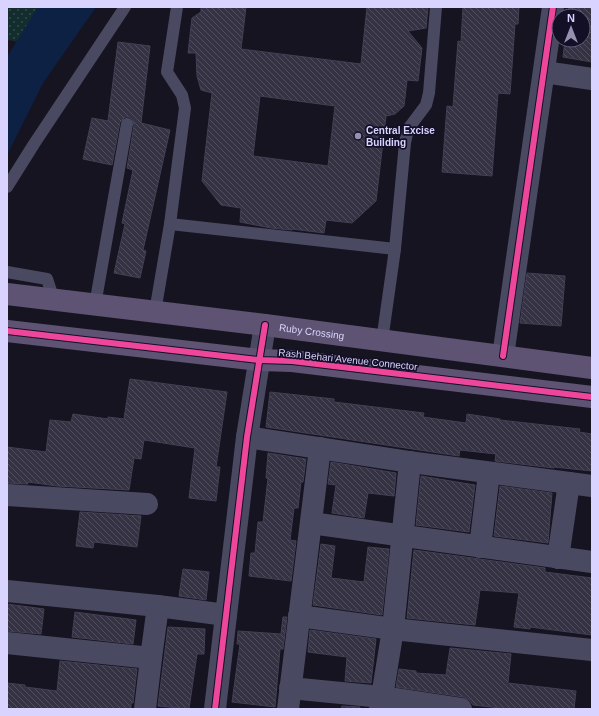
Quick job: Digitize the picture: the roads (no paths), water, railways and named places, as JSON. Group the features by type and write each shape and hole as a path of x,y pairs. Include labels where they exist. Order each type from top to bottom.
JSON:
{"main road":[{"name":"Ruby Crossing","path":"7,294 265,325 592,368"},
{"name":"Rash Behari Avenue Connector","path":"7,331 259,360 292,361 592,397"}],"street":[{"path":"503,356 553,7"},
{"path":"544,72 592,79"},
{"path":"215,709 247,437 265,325"},
{"path":"247,437 410,462 592,486"},
{"path":"320,448 289,699 381,703 461,709"},
{"path":"381,703 393,629 410,462"},
{"path":"480,547 489,472"},
{"path":"558,558 569,483"},
{"path":"7,495 147,504"},
{"path":"311,523 592,562"},
{"path":"7,591 158,606 226,615"},
{"path":"145,709 158,606"},
{"path":"299,616 393,629 592,650"},
{"path":"7,643 151,658"}],"lane":[{"path":"7,187 125,7"},
{"path":"155,312 170,224 185,108 182,95 167,72 177,7"},
{"path":"382,341 395,249 404,144 408,129 426,105 429,93 436,7"},
{"path":"96,305 128,124"},
{"path":"170,224 395,249"},
{"path":"7,272 47,279 54,300"}],"water":[{"path":"38,7 96,7 43,83 7,155 7,57"}],"place":[{"name":"Central Excise Building","path":"358,136"}]}
